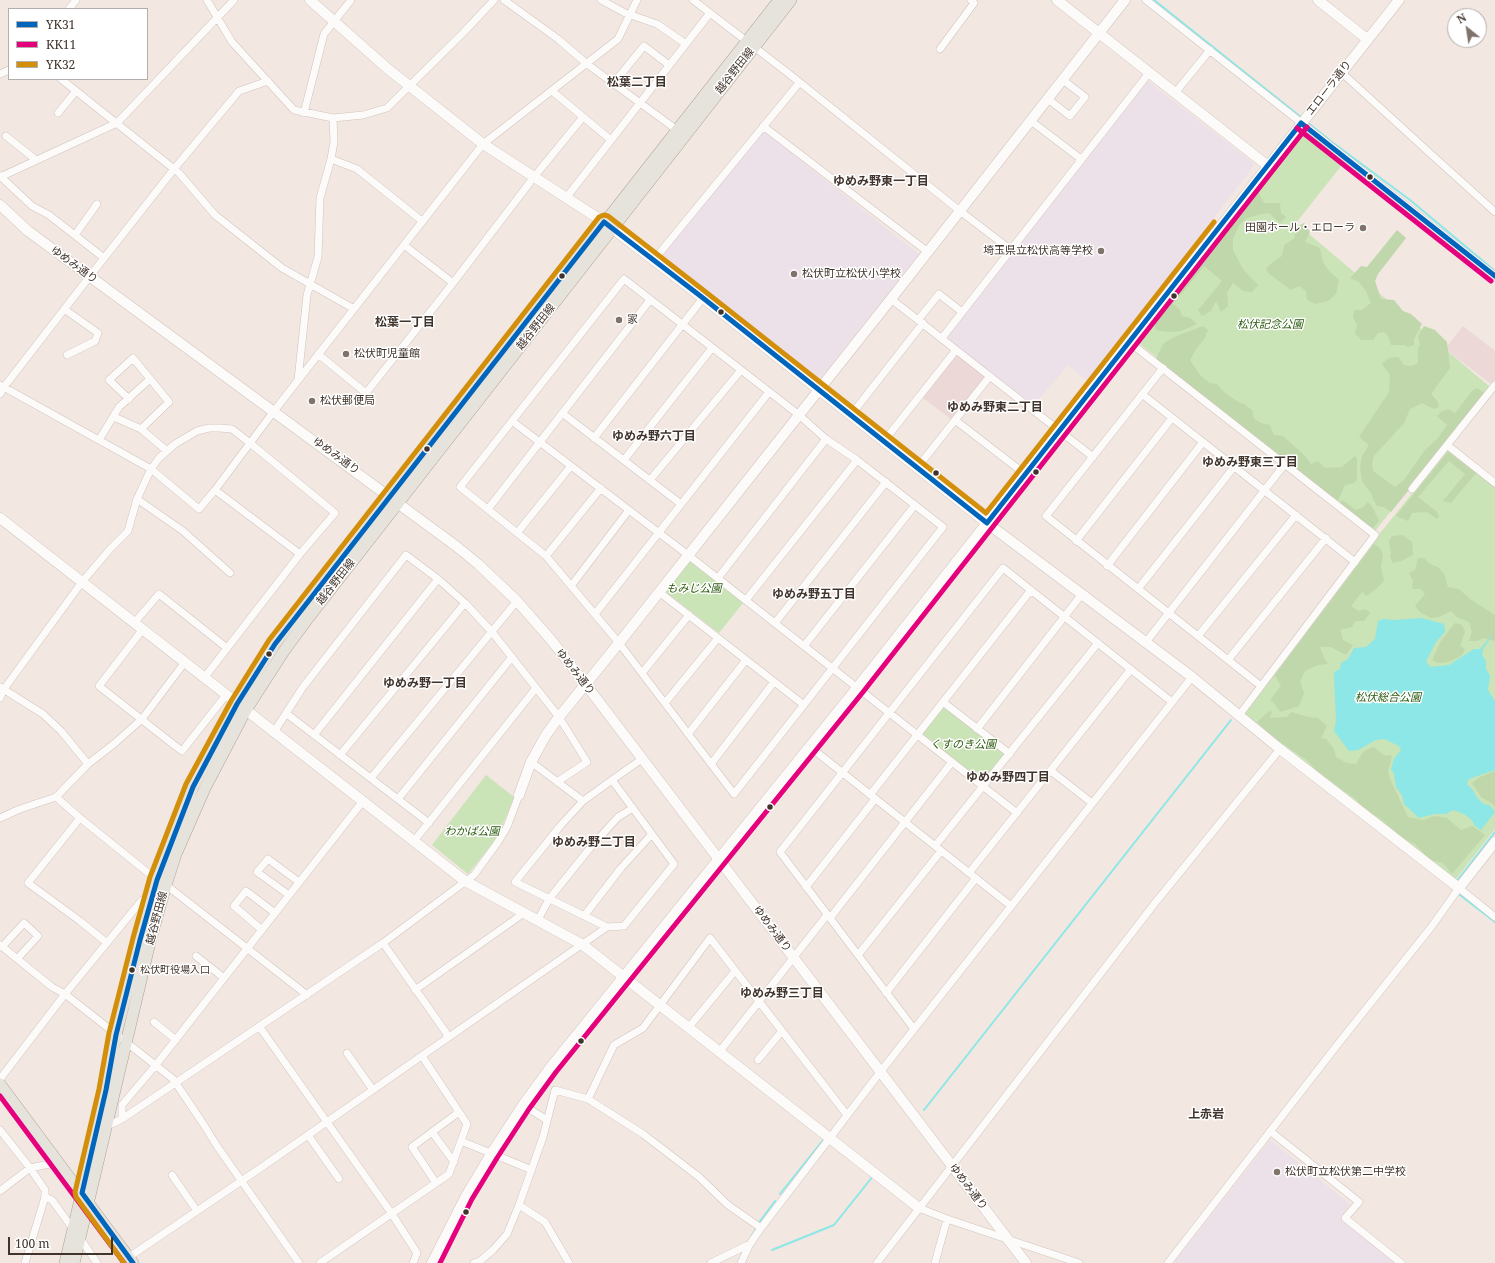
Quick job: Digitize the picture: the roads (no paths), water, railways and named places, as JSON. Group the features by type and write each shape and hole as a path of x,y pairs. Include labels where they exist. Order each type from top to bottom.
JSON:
{"main road":[{"name":"越谷野田線","path":"74,1263 150,942 162,882 193,787 241,707 275,644 394,499 471,393 608,226 750,44 779,0"},
{"name":"越谷野田線","path":"608,226 677,130 750,44 791,0"},
{"name":"越谷野田線","path":"65,1263 106,1090 116,1035 138,947 152,898 162,882"},
{"path":"0,1084 131,1260"}],"street":[{"path":"70,8 76,0"},
{"path":"207,0 232,42 294,110 333,118 362,115 387,108 494,0"},
{"path":"104,258 48,215 32,206 0,176 117,123 234,0"},
{"path":"310,0 333,22 483,144 608,226 703,298 987,523 1240,714 1279,751 1460,888 1495,917"},
{"path":"304,113 324,34 351,0"},
{"path":"504,0 558,39 613,84 677,130"},
{"path":"601,0 625,13 657,24 686,44"},
{"path":"268,81 239,91 174,169 1,389 151,469 199,509 318,354 483,144 618,39 637,0"},
{"path":"693,0 1011,250"},
{"path":"940,49 974,3 971,0"},
{"path":"1057,0 1268,166"},
{"path":"107,1126 122,1119 176,1084 259,1026 383,943 474,875 498,842 519,796 531,762 546,735 559,717 586,685 1126,0"},
{"path":"1146,0 1495,276"},
{"path":"1318,0 1367,39"},
{"name":"エローラ通り","path":"432,1263 463,1202 491,1154 523,1105 550,1068 857,688 1399,0"},
{"path":"566,198 710,13"},
{"path":"613,84 644,46 669,65"},
{"path":"1175,93 1210,50"},
{"path":"1342,72 1432,156 1495,212"},
{"path":"942,338 1149,73"},
{"path":"61,80 174,169 215,215 282,268 354,309"},
{"path":"1048,99 1070,116 1085,97 1063,80"},
{"path":"653,260 799,82"},
{"path":"58,113 76,91"},
{"path":"552,91 611,140"},
{"path":"318,354 366,393 534,177 583,117"},
{"path":"298,380 307,295 318,258 320,198 331,159 334,142 333,118"},
{"path":"1031,121 1081,159"},
{"path":"763,126 928,252"},
{"path":"6,136 36,160"},
{"path":"331,159 357,169 422,221"},
{"path":"75,235 97,204"},
{"name":"ゆめみ通り","path":"0,205 28,231 394,499 478,564 517,601 552,641 586,685 1026,1263"},
{"path":"404,245 453,283"},
{"path":"624,279 682,324 799,415 826,439 857,460 944,527 734,794 619,643 546,556 460,487 624,279"},
{"path":"851,415 939,294 962,312"},
{"path":"594,438 703,298"},
{"path":"891,299 1093,457"},
{"path":"488,509 650,300"},
{"path":"64,308 98,333 95,341 67,355"},
{"path":"1129,342 1375,535 1240,714"},
{"path":"624,460 712,348"},
{"path":"884,441 956,350"},
{"path":"129,399 109,380 133,358 149,380 169,402 141,429"},
{"path":"1163,368 1046,516 1107,566 1261,686"},
{"path":"650,480 742,370"},
{"path":"917,468 990,376"},
{"path":"99,440 119,407 149,380"},
{"path":"1412,489 1495,385"},
{"path":"595,614 769,392"},
{"path":"1142,394 1355,562"},
{"path":"562,413 681,504"},
{"path":"114,417 141,429 166,451"},
{"path":"1076,541 1172,418"},
{"path":"955,420 1025,474"},
{"path":"512,421 718,578 1017,813"},
{"path":"0,698 2,688 82,582 110,549 128,531 137,499 151,469 159,458 175,444 197,431 209,428 232,429 335,513 300,554 204,678"},
{"path":"718,578 826,439"},
{"path":"1107,566 1203,442"},
{"path":"1447,445 1495,483"},
{"path":"746,600 857,460"},
{"path":"1146,642 1285,464"},
{"path":"517,533 571,466"},
{"path":"1138,590 1234,467"},
{"path":"775,623 886,482"},
{"path":"546,556 600,488"},
{"path":"215,490 300,554"},
{"path":"137,499 183,531 230,573"},
{"path":"804,646 915,505"},
{"path":"571,586 629,510"},
{"path":"1198,636 1296,515"},
{"path":"0,518 465,881 582,945 660,1004 919,1208 947,1219 1079,1263"},
{"path":"1228,660 1326,538"},
{"path":"274,732 303,687 406,554 438,579 465,603 492,632 559,717 587,762 557,782"},
{"path":"914,1030 780,852 1003,568 1172,702"},
{"path":"314,734 438,579"},
{"path":"806,887 917,735 1031,590"},
{"path":"659,592 804,705"},
{"path":"226,695 182,751 99,686 158,594 227,648"},
{"path":"977,729 1082,594"},
{"path":"371,778 517,601"},
{"path":"340,755 465,603"},
{"path":"642,673 689,615"},
{"path":"665,703 718,638"},
{"path":"858,955 984,787 1098,643"},
{"path":"398,799 512,657"},
{"path":"688,734 746,660"},
{"path":"0,818 56,796 88,764 142,719 185,662"},
{"path":"969,874 1131,669"},
{"path":"741,1263 760,1228 881,1071 1192,677"},
{"path":"711,764 774,682"},
{"path":"2,688 43,714 61,731 88,764"},
{"path":"414,841 536,688"},
{"path":"943,702 1010,754"},
{"path":"286,714 429,823"},
{"path":"810,747 1011,906"},
{"path":"877,1263 1155,903 1279,751"},
{"path":"612,780 674,864 624,926 607,927 515,882 560,825 583,801 612,780 642,759"},
{"path":"531,762 583,801"},
{"path":"720,1051 793,957 829,917 952,762"},
{"path":"1051,771 1092,803"},
{"path":"56,796 80,818 306,995"},
{"path":"122,1119 122,1105 176,1040 363,801"},
{"path":"538,920 549,899 590,848 618,817 633,808"},
{"path":"80,818 28,883 107,943"},
{"path":"584,916 622,868 652,834"},
{"path":"1168,1263 1432,926 1495,842"},
{"path":"289,895 257,872 268,859 299,882"},
{"path":"886,993 976,878"},
{"path":"262,930 234,906 246,891 275,913"},
{"path":"0,1079 65,994 142,900 152,898"},
{"path":"415,990 524,913"},
{"path":"17,959 38,936 24,923 1,946 17,959 52,987 65,994 173,1079 241,1181 299,1263"},
{"path":"131,1260 197,1211 446,1040 607,927"},
{"path":"588,1099 614,1044 643,1028 710,938 847,1115"},
{"path":"383,943 447,1034 446,1040"},
{"path":"196,956 224,978"},
{"path":"689,1027 735,971"},
{"path":"154,1022 176,1040"},
{"path":"259,1026 392,1214 417,1253 413,1263"},
{"path":"758,1060 782,1031"},
{"path":"347,1053 372,1090"},
{"path":"320,1263 449,1174 467,1124 422,1056"},
{"path":"474,1263 480,1261 493,1250 507,1234 543,1137 555,1090 588,1099 648,1138 698,1177 728,1205 760,1228"},
{"path":"523,1105 547,1120"},
{"path":"436,1183 412,1147 459,1112"},
{"path":"0,1130 45,1190 45,1197 25,1263"},
{"path":"1270,1131 1360,1202 1345,1218 1401,1263"},
{"path":"432,1132 454,1162"},
{"path":"308,1135 339,1179"},
{"path":"461,1141 532,1170"},
{"path":"0,1191 30,1168 59,1162"},
{"path":"172,1175 197,1211"},
{"path":"45,1197 52,1200 73,1229"},
{"path":"519,1205 545,1222 569,1263"},
{"path":"935,1263 947,1219"},
{"path":"80,1238 97,1263"},
{"path":"711,1263 750,1244"}],"water":[{"path":"1422,618 1444,624 1445,632 1436,642 1426,661 1430,667 1449,665 1474,649 1480,649 1494,633 1483,649 1482,655 1486,661 1486,669 1490,676 1488,690 1495,701 1495,770 1468,780 1467,784 1483,804 1489,805 1495,812 1481,830 1464,814 1453,810 1446,814 1435,814 1419,818 1404,804 1402,795 1396,787 1394,774 1391,769 1394,759 1401,750 1399,746 1384,739 1376,740 1358,750 1349,751 1334,731 1336,721 1334,672 1340,669 1341,663 1348,659 1354,648 1366,647 1375,639 1378,621 1383,619 1394,620"}],"waterway":[{"path":"1154,0 1302,118"},
{"path":"1307,122 1410,200 1495,271"},
{"path":"924,1110 1231,720"},
{"path":"1456,882 1495,832"},
{"path":"1460,895 1495,922"},
{"path":"780,1194 824,1139"},
{"path":"772,1250 834,1225 873,1176"},
{"path":"758,1224 775,1201"},
{"path":"751,1237 756,1229"}],"place":[{"name":"田園ホール・エローラ","path":"1363,228"},
{"name":"埼玉県立松伏高等学校","path":"1101,251"},
{"name":"松伏町立松伏小学校","path":"794,274"},
{"name":"家","path":"619,320"},
{"name":"松伏町児童館","path":"346,354"},
{"name":"松伏郵便局","path":"312,401"},
{"name":"松伏町役場入口","path":"132,970"},
{"name":"松伏町立松伏第二中学校","path":"1277,1172"}],"district":[{"name":"松葉二丁目","path":"637,83"},
{"name":"ゆめみ野東一丁目","path":"881,182"},
{"name":"松葉一丁目","path":"405,323"},
{"name":"ゆめみ野東二丁目","path":"995,408"},
{"name":"ゆめみ野六丁目","path":"654,437"},
{"name":"ゆめみ野東三丁目","path":"1250,463"},
{"name":"ゆめみ野五丁目","path":"814,595"},
{"name":"ゆめみ野一丁目","path":"425,684"},
{"name":"ゆめみ野四丁目","path":"1008,778"},
{"name":"ゆめみ野二丁目","path":"594,843"},
{"name":"ゆめみ野三丁目","path":"782,994"},
{"name":"上赤岩","path":"1206,1115"}],"park label":[{"name":"松伏記念公園","path":"1270,325"},
{"name":"もみじ公園","path":"694,589"},
{"name":"松伏総合公園","path":"1388,698"},
{"name":"くすのき公園","path":"963,745"},
{"name":"わかば公園","path":"472,832"}]}
